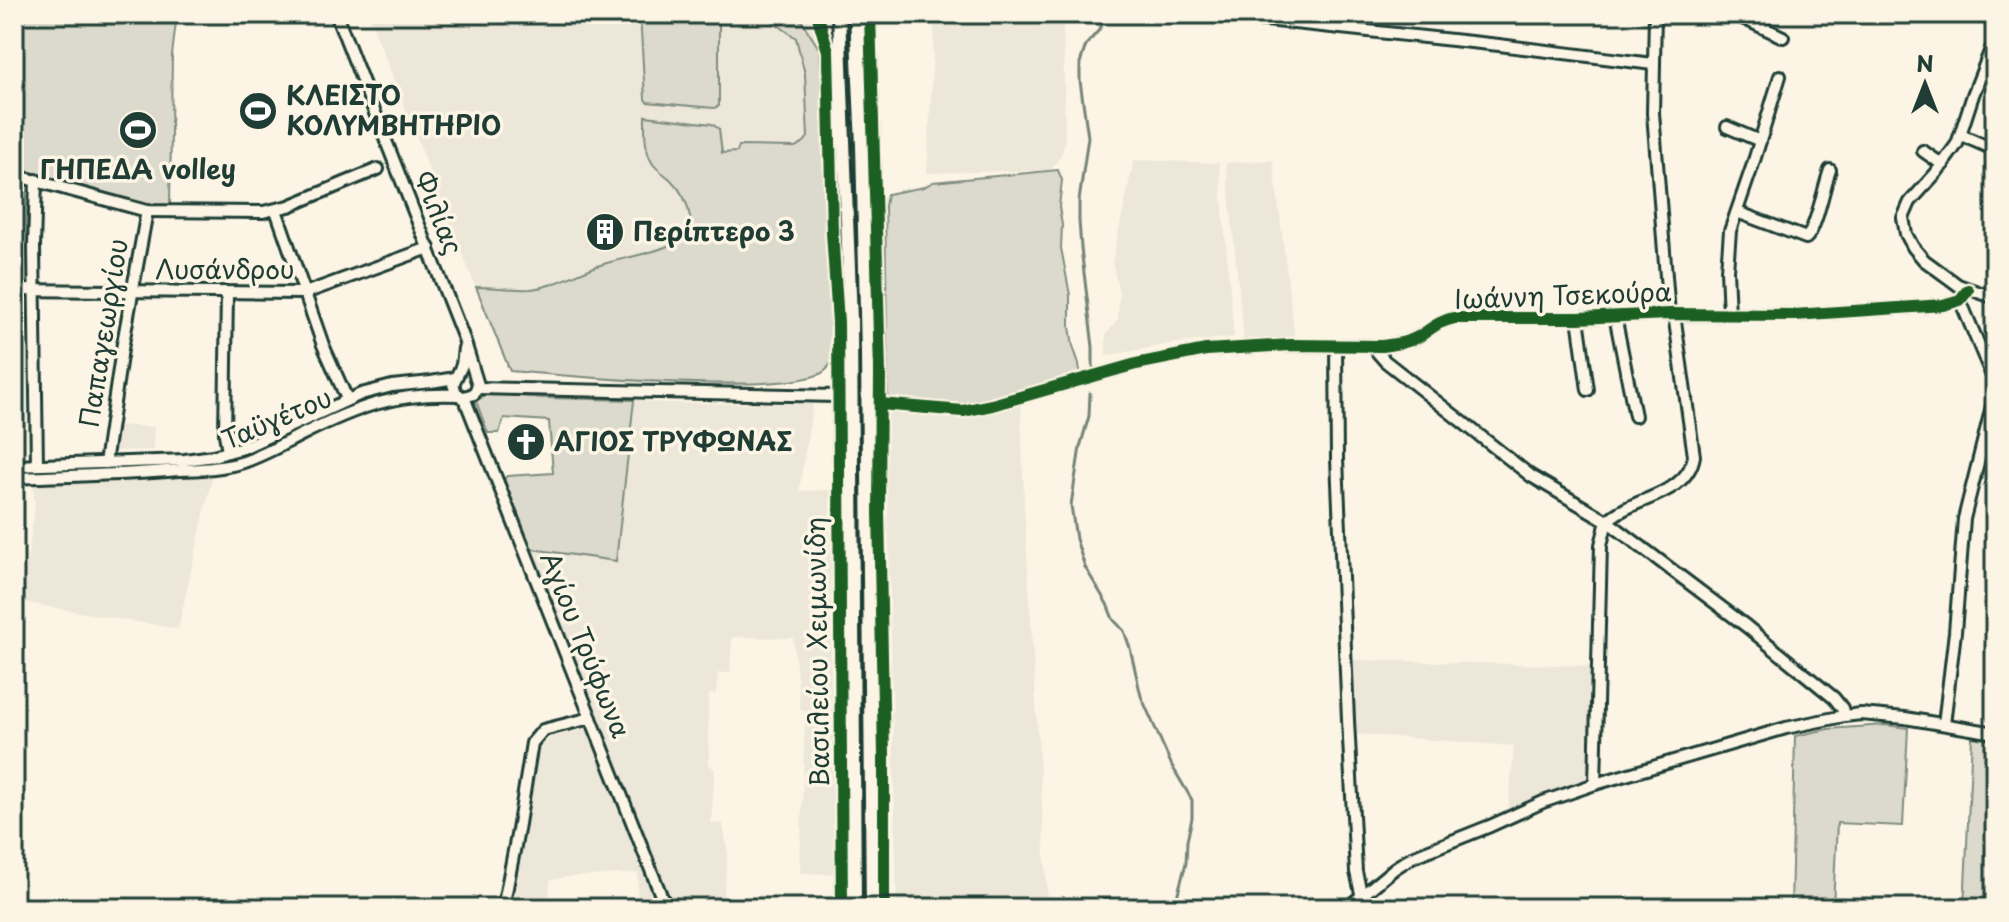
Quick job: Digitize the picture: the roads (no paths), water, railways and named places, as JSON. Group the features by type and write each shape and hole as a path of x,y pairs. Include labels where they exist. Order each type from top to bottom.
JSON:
{"main road":[{"path":"839,14 851,320 855,908"},
{"path":"856,14 867,351 872,908"}],"street":[{"path":"14,29 19,14"},
{"name":"Φιλίας","path":"336,14 464,339 474,376"},
{"name":"Βασιλείου Χειμωνίδη","path":"817,14 828,51 838,334 842,908"},
{"path":"870,14 880,404 884,908"},
{"path":"1595,784 1601,545 1607,521 1619,511 1675,485 1688,473 1694,456 1672,314 1654,144 1655,14"},
{"path":"1734,14 1783,37"},
{"path":"1228,16 1653,64"},
{"path":"1995,39 1961,135 1943,165 1910,202 1903,218 1913,247 1924,260 1968,290 1995,298"},
{"path":"1729,315 1727,270 1730,231 1780,76"},
{"path":"1727,127 1760,141"},
{"path":"1961,135 1995,150"},
{"path":"1923,151 1943,165"},
{"path":"14,175 147,211 276,210 378,169"},
{"path":"1737,212 1806,238 1814,227 1830,170"},
{"path":"36,180 37,465"},
{"path":"276,210 323,345 347,399"},
{"name":"Παπαγεωργίου","path":"105,463 147,211"},
{"name":"Λυσάνδρου","path":"14,290 305,293 429,248"},
{"path":"1968,290 1960,300 1995,383"},
{"path":"227,293 225,434 228,452"},
{"name":"Ιωάννη Τσεκούρα","path":"880,404 963,411 1136,364 1206,350 1291,345 1374,346 1410,341 1436,324 1454,318 1794,315 1943,305 1960,300"},
{"path":"1615,316 1635,416"},
{"path":"1578,318 1588,390"},
{"name":"Φιλίας","path":"457,376 464,359 464,339"},
{"path":"1336,346 1337,459 1348,720 1356,872 1362,897"},
{"path":"1374,346 1385,361 1507,459 1607,521 1746,626 1834,698 1844,716"},
{"path":"467,372 474,376 478,388 471,396 462,396 453,387 457,376 467,372"},
{"name":"Ταϋγέτου","path":"14,466 185,460 228,452 257,442 347,399 392,386 457,376"},
{"path":"478,388 837,396"},
{"path":"1944,724 1964,519 1995,394"},
{"name":"Ταϋγέτου","path":"14,478 155,472 239,463 372,404 406,396 462,396"},
{"name":"Αγίου Τρύφωνα","path":"462,396 666,908"},
{"path":"1347,908 1412,857 1543,802 1786,728 1844,716 1879,715 1995,733"},
{"path":"503,908 532,743 543,730 591,718"}],"waterway":[{"path":"1093,373 1079,221 1088,137 1080,63 1086,45 1099,30 1106,14"},
{"path":"1090,393 1089,416 1080,447 1071,505 1076,539 1085,567 1113,619 1124,631 1141,696 1172,766 1192,800 1186,863 1174,908"}],"place":[{"name":"ΚΛΕΙΣΤΟ ΚΟΛΥΜΒΗΤΗΡΙΟ","path":"258,111"},
{"name":"ΓΗΠΕΔΑ volley","path":"138,130"},
{"name":"Περίπτερο 3","path":"605,232"},
{"name":"ΑΓΙΟΣ ΤΡΥΦΩΝΑΣ","path":"526,442"}]}
